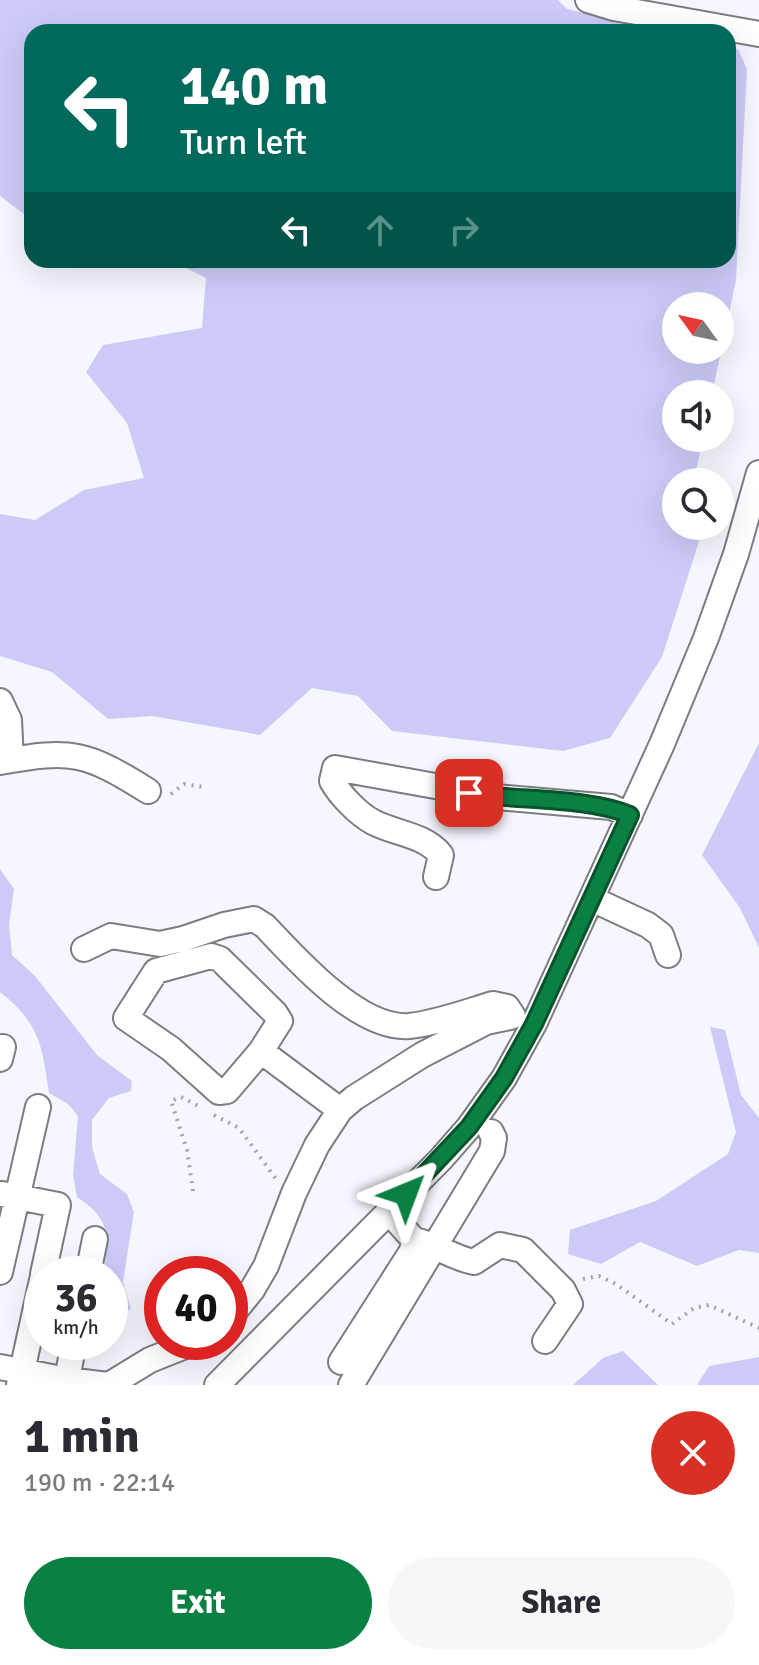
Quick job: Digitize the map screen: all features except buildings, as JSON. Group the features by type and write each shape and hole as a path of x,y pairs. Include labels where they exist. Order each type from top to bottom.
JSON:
{"street":[{"path":"588,0 614,8 703,24"},
{"path":"736,30 759,34"},
{"path":"217,1385 469,1127 504,1078 524,1020 592,899 706,638 736,554 759,473"},
{"path":"0,701 9,720 5,761 46,754 68,754 113,769 148,791"},
{"path":"436,877 441,855 435,847 372,821 337,790 332,781 335,768 496,797 611,807 630,815"},
{"path":"592,899 648,925 661,935 668,955"},
{"path":"84,949 111,936 160,944 254,919 265,926 322,986 379,1019 406,1026 493,1004 507,1007 524,1020"},
{"path":"211,956 220,959 280,1021 261,1051 227,1091 219,1092 171,1049 126,1018 156,971 211,956"},
{"path":"248,1295 266,1266 294,1193 317,1145 340,1110 422,1055 486,1022 524,1020"},
{"path":"261,1051 340,1110"},
{"path":"0,1272 8,1195 38,1107"},
{"path":"351,1385 425,1243 492,1151 494,1138 491,1132"},
{"path":"8,1195 58,1205 47,1256"},
{"path":"389,1212 425,1243 457,1259 474,1262 500,1245 523,1250 563,1290 570,1304 545,1341"},
{"path":"92,1256 95,1239"},
{"path":"341,1362 412,1251 425,1243"},
{"path":"24,1341 14,1374 109,1385 150,1360"},
{"path":"66,1382 70,1360"}],"path":[{"path":"148,791 163,797 184,784 204,787"},
{"path":"193,1191 187,1150 171,1101 181,1097 239,1128 266,1168 294,1193"},
{"path":"563,1290 577,1279 599,1276 616,1284 672,1324 694,1308 709,1305 759,1328"}],"shaded area":[{"path":"0,0 558,0 567,9 632,24 24,24 24,214 0,196"},
{"path":"738,49 747,69 736,280 733,292 662,292 662,364 718,364 715,380 662,380 662,452 700,452 697,468 662,468 662,540 700,540 662,657 610,738 563,751 392,731 358,696 312,688 260,735 152,716 108,719 52,672 0,656 0,514 35,520 84,490 144,478 127,423 86,372 103,345 202,328 206,278 186,268 736,268"},
{"path":"759,743 759,948 740,908 702,855"},
{"path":"0,869 14,889 9,925 12,955 35,976 97,1055 132,1081 131,1091 109,1098 92,1120 92,1147 100,1174 127,1194 134,1212 127,1256 105,1256 102,1221 77,1197 73,1175 78,1116 68,1104 49,1093 37,1036 24,1015 0,992"},
{"path":"710,1027 725,1030 741,1095 759,1118 759,1253 739,1250 697,1266 640,1242 601,1264 568,1254 570,1230 656,1201 728,1154 736,1132"},
{"path":"623,1351 658,1385 573,1385 603,1358"},
{"path":"759,1357 759,1385 697,1385 709,1366"}],"route":[{"path":"406,1194 469,1127 504,1078 534,1024 630,815 611,807 469,793"}]}
